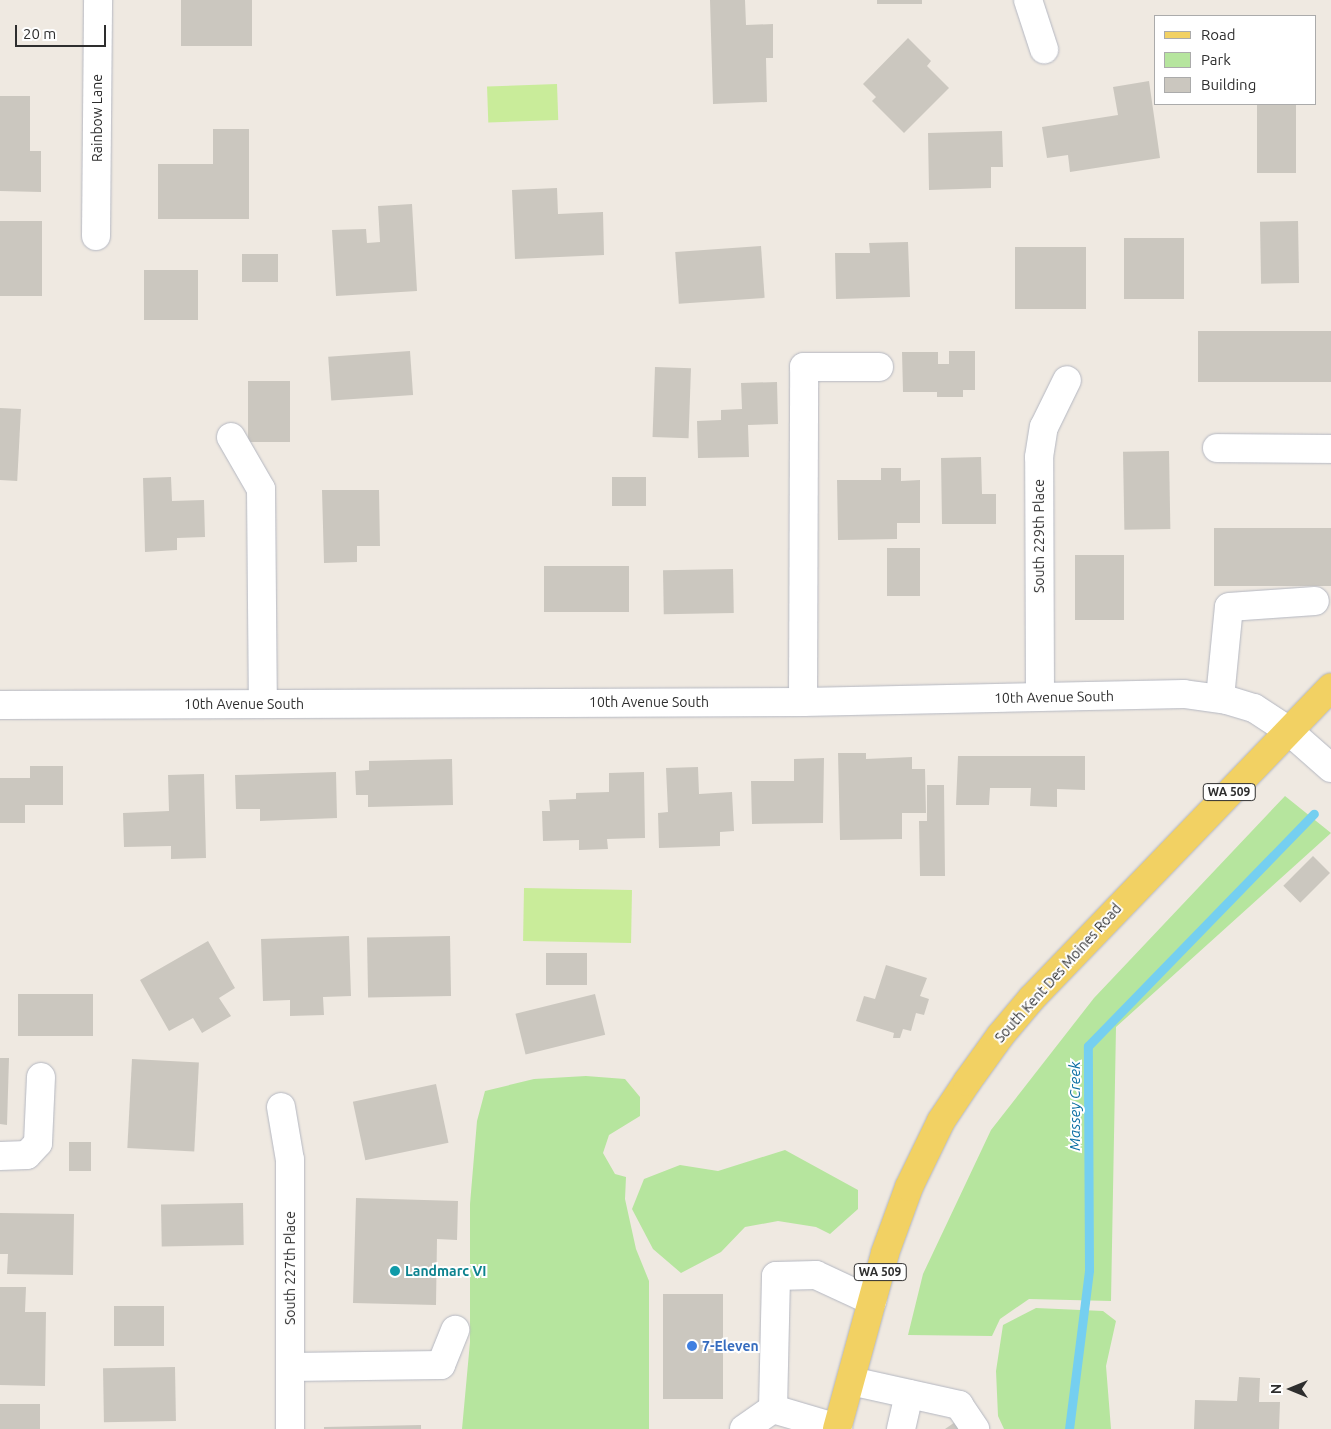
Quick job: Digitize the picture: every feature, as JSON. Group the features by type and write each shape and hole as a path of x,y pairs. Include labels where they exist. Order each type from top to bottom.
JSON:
{"main road":[{"name":"South Kent Des Moines Road","path":"838,1429 885,1253 913,1179 941,1121 1000,1036 1099,926 1331,687"}],"street":[{"name":"Rainbow Lane","path":"96,236 98,0"},
{"path":"1028,0 1044,49"},
{"path":"802,702 804,367 879,367"},
{"name":"South 229th Place","path":"1040,697 1039,456 1044,427 1066,380"},
{"path":"231,438 261,489 263,704"},
{"path":"1217,448 1331,448"},
{"path":"1220,698 1229,607 1315,601"},
{"name":"10th Avenue South","path":"0,705 802,702 1184,694 1220,698 1254,708 1289,731 1331,768"},
{"path":"0,1156 27,1155 38,1143 41,1077"},
{"name":"South 227th Place","path":"281,1107 290,1160 290,1429"},
{"path":"773,1409 776,1276 816,1276 872,1301"},
{"path":"290,1367 442,1365 455,1330"},
{"path":"850,1381 959,1405 975,1429"},
{"path":"900,1429 909,1394"},
{"path":"773,1409 838,1429"},
{"path":"744,1429 773,1409"}],"green space":[{"path":"557,84 558,120 488,122 487,86"},
{"path":"1285,796 1331,833 1116,1027 1111,1301 1029,1299 1000,1319 992,1336 908,1335 923,1274 991,1130 1094,998"},
{"path":"524,888 632,890 631,943 523,941"},
{"path":"586,1076 625,1079 640,1097 640,1116 609,1135 603,1153 615,1174 626,1177 625,1199 636,1249 649,1281 649,1429 462,1429 470,1342 470,1204 477,1121 485,1091 534,1079"},
{"path":"785,1150 858,1190 858,1209 830,1234 816,1227 778,1221 745,1227 721,1252 681,1273 653,1249 632,1209 644,1179 680,1165 718,1171"},
{"path":"1036,1308 1103,1311 1116,1321 1106,1366 1111,1429 1004,1429 998,1416 996,1371 1003,1325"}],"building":[{"path":"181,0 252,0 252,46 181,46"},
{"path":"710,0 745,0 746,25 773,24 773,58 766,58 767,102 713,104"},
{"path":"877,0 922,0 922,4 877,4"},
{"path":"908,38 931,61 927,66 949,88 904,133 872,101 876,97 863,84"},
{"path":"1149,81 1160,158 1070,172 1068,155 1047,158 1042,127 1118,115 1113,87"},
{"path":"0,96 30,96 30,151 41,151 41,192 0,191"},
{"path":"1257,105 1296,105 1296,173 1257,173"},
{"path":"213,129 249,129 249,219 158,219 158,164 213,164"},
{"path":"1002,131 1003,167 991,167 991,188 929,190 928,133"},
{"path":"557,188 558,214 603,212 604,255 515,259 512,190"},
{"path":"412,204 417,291 336,296 332,230 366,229 367,243 380,242 378,206"},
{"path":"0,221 42,221 42,296 0,296"},
{"path":"1298,221 1299,283 1261,284 1260,222"},
{"path":"1124,238 1184,238 1184,299 1124,299"},
{"path":"908,242 910,297 836,299 835,253 870,253 869,243"},
{"path":"761,246 765,298 679,304 675,252"},
{"path":"1015,247 1086,247 1086,309 1015,309"},
{"path":"242,254 278,254 278,282 242,282"},
{"path":"144,270 198,270 198,320 144,320"},
{"path":"1198,331 1331,331 1331,382 1198,382"},
{"path":"410,351 413,395 331,401 328,357"},
{"path":"949,351 975,351 975,390 963,390 963,397 937,397 937,392 903,392 902,352 938,352 938,364 949,364"},
{"path":"655,367 691,368 689,438 653,437"},
{"path":"248,381 290,381 290,442 248,442"},
{"path":"777,382 778,424 748,425 749,457 698,458 697,421 721,420 721,410 742,409 741,383"},
{"path":"0,408 21,409 17,481 0,480"},
{"path":"1169,451 1170,529 1124,530 1123,452"},
{"path":"981,457 982,494 996,494 996,524 942,524 941,458"},
{"path":"881,468 901,468 901,481 920,480 920,523 897,523 897,539 838,540 837,480 881,480"},
{"path":"171,477 172,501 204,500 205,537 177,538 177,550 145,552 143,478"},
{"path":"612,477 646,477 646,506 612,506"},
{"path":"322,490 379,490 380,546 357,546 357,562 324,563"},
{"path":"1214,528 1331,528 1331,586 1214,586"},
{"path":"887,548 920,548 920,596 887,596"},
{"path":"1075,555 1124,555 1124,620 1075,620"},
{"path":"544,566 629,566 629,612 544,612"},
{"path":"733,569 734,613 664,614 663,570"},
{"path":"838,753 866,753 866,759 912,757 912,769 925,769 926,813 902,813 902,839 840,840"},
{"path":"958,756 1085,756 1085,790 1057,789 1057,807 1030,806 1031,788 990,788 989,805 956,805"},
{"path":"824,758 823,823 752,824 751,781 794,781 794,759"},
{"path":"452,759 453,805 368,807 368,795 356,795 355,771 369,770 369,761"},
{"path":"30,766 63,766 63,805 25,805 25,823 0,823 0,778 30,778"},
{"path":"698,767 699,794 732,792 734,831 720,832 720,846 659,848 658,813 668,812 666,768"},
{"path":"336,772 337,818 260,821 260,809 236,809 235,775"},
{"path":"644,772 645,838 607,839 608,849 579,850 579,840 543,841 542,811 550,811 549,800 576,799 576,793 609,792 609,773"},
{"path":"204,774 206,858 171,859 171,846 124,847 123,813 169,811 168,775"},
{"path":"927,785 944,785 945,876 920,876 919,821 927,821"},
{"path":"1313,856 1330,873 1300,903 1283,886"},
{"path":"349,936 351,996 323,997 324,1015 290,1016 290,1000 263,1001 261,939"},
{"path":"450,936 451,996 368,997 367,937"},
{"path":"208,941 235,988 219,998 231,1016 202,1033 193,1018 169,1031 140,980"},
{"path":"546,953 587,953 587,985 546,985"},
{"path":"886,965 927,978 920,996 929,999 924,1015 916,1013 911,1031 903,1029 900,1038 893,1038 894,1033 856,1021 864,996 875,999"},
{"path":"18,994 93,994 93,1036 18,1036"},
{"path":"595,994 605,1035 526,1055 515,1014"},
{"path":"0,1058 9,1058 7,1125 0,1124"},
{"path":"132,1059 199,1063 194,1151 127,1148"},
{"path":"436,1084 448,1143 365,1160 353,1102"},
{"path":"69,1142 91,1142 91,1171 69,1171"},
{"name":"Landmarc VI","path":"356,1198 458,1201 457,1240 437,1239 436,1305 353,1303"},
{"path":"243,1203 244,1245 162,1246 161,1204"},
{"path":"0,1213 74,1214 73,1275 7,1274 8,1254 0,1254"},
{"path":"0,1287 26,1287 25,1312 46,1312 45,1386 0,1385"},
{"name":"7-Eleven","path":"663,1294 723,1294 723,1399 663,1399"},
{"path":"114,1306 164,1306 164,1346 114,1346"},
{"path":"175,1367 176,1421 104,1422 103,1368"},
{"path":"1239,1377 1260,1378 1259,1402 1280,1402 1279,1429 1194,1429 1195,1400 1237,1401"},
{"path":"0,1404 40,1404 40,1429 0,1429"},
{"path":"961,1418 969,1429 945,1429"},
{"path":"421,1425 421,1429 324,1429 324,1427"}],"waterway":[{"name":"Massey Creek","path":"1069,1429 1089,1270 1088,1046 1314,814"}],"place":[{"name":"Landmarc VI","path":"395,1271"},
{"name":"7-Eleven","path":"692,1346"}]}
